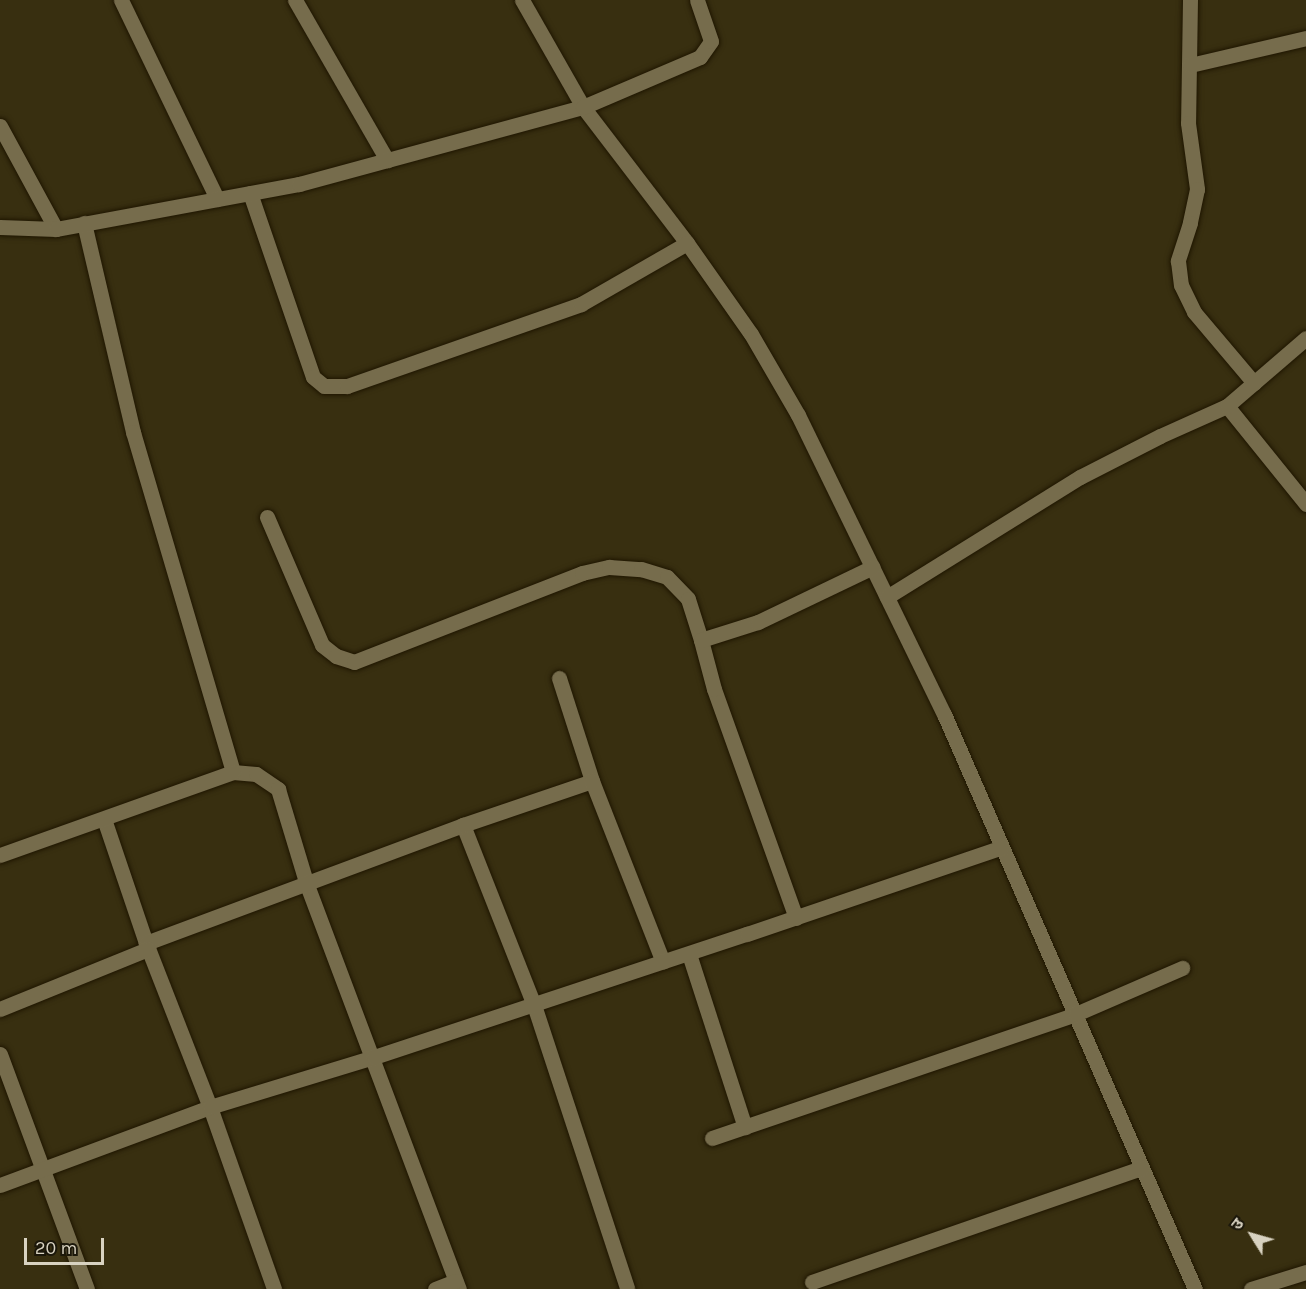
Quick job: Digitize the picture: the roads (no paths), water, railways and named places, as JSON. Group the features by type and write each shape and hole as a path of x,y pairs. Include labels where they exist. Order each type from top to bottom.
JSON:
{"street":[{"path":"121,0 217,199"},
{"path":"295,0 387,160"},
{"path":"522,0 583,107 687,243 751,334 798,415 944,714 1196,1289"},
{"path":"0,227 56,229 300,184 583,107 700,57 711,41 697,0"},
{"path":"1190,0 1188,123 1197,189 1190,223 1178,261 1181,285 1194,312 1254,383"},
{"path":"1190,66 1306,38"},
{"path":"0,126 56,229"},
{"path":"250,193 313,377 324,386 347,386 581,304 687,243"},
{"path":"84,223 132,432 233,772"},
{"path":"887,597 1080,477 1160,436 1227,406 1306,338"},
{"path":"1227,406 1306,504"},
{"path":"267,517 322,645 336,656 354,662 582,573 609,567 641,569 668,577 688,599 714,689 796,918"},
{"path":"701,640 758,622 873,567"},
{"path":"559,678 592,781 663,962"},
{"path":"0,855 233,772 256,774 278,789 307,885 374,1057 458,1285 435,1289"},
{"path":"0,1009 147,946 463,825 592,781"},
{"path":"104,819 147,946 210,1107 274,1289"},
{"path":"463,825 534,1005 627,1288"},
{"path":"0,1185 210,1107 534,1005 1002,847"},
{"path":"689,954 745,1127"},
{"path":"712,1138 1076,1014 1182,968"},
{"path":"0,1054 87,1289"},
{"path":"812,1282 1142,1168"},
{"path":"1251,1289 1306,1272"}]}
